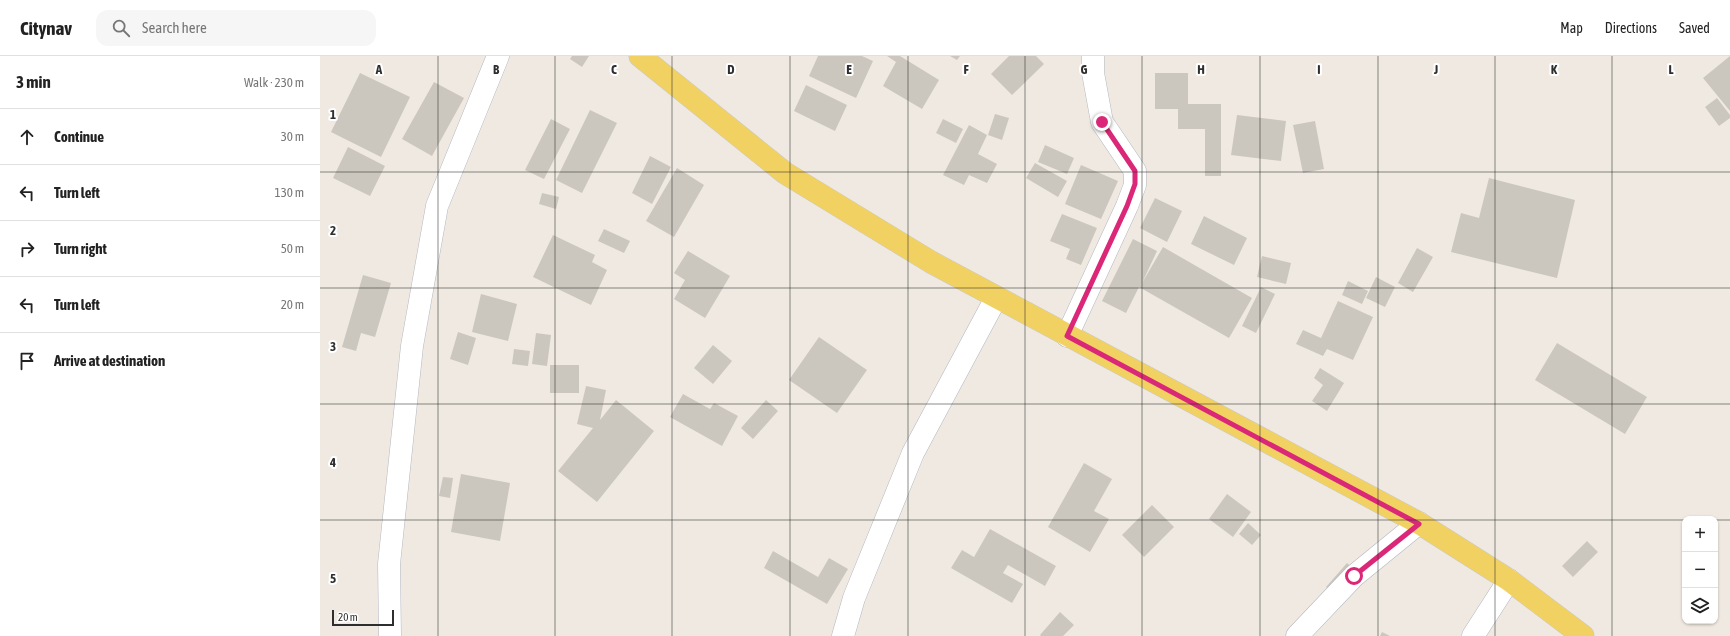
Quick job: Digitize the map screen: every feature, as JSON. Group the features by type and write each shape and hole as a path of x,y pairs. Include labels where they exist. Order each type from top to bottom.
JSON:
{"main road":[{"path":"640,56 785,173 931,262 996,298 1419,524 1509,580 1583,636"}],"street":[{"path":"390,636 389,564 410,362 437,206 498,56"},
{"path":"1067,336 1127,206 1135,184 1135,171 1102,122 1093,73 1093,56"},
{"path":"843,636 854,598 913,453 996,298"},
{"path":"1297,636 1354,576 1419,524"},
{"path":"1473,636 1509,580"}],"building":[{"path":"572,56 589,56 582,67 570,59"},
{"path":"818,56 862,56 873,61 856,98 809,76"},
{"path":"887,56 900,56 939,80 922,109 883,86 896,62"},
{"path":"950,56 960,56 957,60"},
{"path":"1009,56 1036,56 1044,64 1012,95 991,74"},
{"path":"1730,56 1730,111 1703,78"},
{"path":"360,73 410,97 381,157 331,132"},
{"path":"1155,73 1188,73 1188,104 1221,104 1221,176 1205,176 1205,129 1178,129 1178,109 1155,109"},
{"path":"434,82 464,98 432,156 402,139"},
{"path":"806,85 847,105 835,131 794,111"},
{"path":"1717,98 1730,115 1730,118 1719,126 1705,107"},
{"path":"590,110 617,123 582,193 556,180"},
{"path":"995,114 1009,118 1002,140 988,135"},
{"path":"1237,115 1286,121 1281,161 1231,155"},
{"path":"551,119 570,129 544,179 525,170"},
{"path":"943,119 963,129 956,143 936,133"},
{"path":"1315,121 1324,169 1303,173 1293,125"},
{"path":"969,125 987,135 978,154 997,164 987,183 969,175 964,185 943,175"},
{"path":"1045,145 1074,158 1067,174 1038,162"},
{"path":"348,147 385,166 370,196 333,178"},
{"path":"650,156 671,167 652,204 632,193"},
{"path":"1035,163 1067,181 1058,197 1026,178"},
{"path":"1081,165 1118,181 1101,219 1065,204"},
{"path":"677,168 704,185 674,237 646,221"},
{"path":"1489,178 1575,200 1557,278 1451,252 1461,213 1479,218"},
{"path":"542,193 559,197 556,209 539,204"},
{"path":"1155,198 1182,211 1167,242 1140,228"},
{"path":"1062,214 1097,228 1081,265 1066,259 1070,249 1050,241"},
{"path":"1204,216 1247,238 1234,265 1191,244"},
{"path":"604,229 630,241 624,253 598,241"},
{"path":"553,235 595,255 592,262 607,270 591,305 533,277"},
{"path":"1133,239 1157,251 1142,283 1163,247 1252,298 1229,338 1139,287 1126,313 1102,301"},
{"path":"1417,248 1433,257 1413,292 1398,283"},
{"path":"688,251 730,276 705,318 674,299 685,280 674,273"},
{"path":"1262,256 1291,263 1286,284 1257,277"},
{"path":"363,275 391,283 375,337 361,333 356,351 342,347"},
{"path":"1376,277 1395,287 1385,307 1366,298"},
{"path":"1348,281 1368,291 1362,304 1342,295"},
{"path":"1261,287 1275,294 1256,333 1242,326"},
{"path":"481,294 517,304 508,341 472,332"},
{"path":"1338,301 1373,317 1353,360 1327,349 1323,356 1296,344 1303,330 1321,338"},
{"path":"458,332 476,338 468,365 450,359"},
{"path":"536,333 551,335 547,366 532,364"},
{"path":"819,337 867,370 837,413 789,380"},
{"path":"1557,343 1647,397 1625,434 1535,380"},
{"path":"713,345 732,361 713,384 694,368"},
{"path":"514,349 530,351 528,366 512,364"},
{"path":"550,365 579,365 579,393 550,393"},
{"path":"1320,368 1344,383 1327,411 1312,401 1323,385 1314,378"},
{"path":"586,386 606,390 600,420 616,400 654,431 597,502 558,471 593,428 577,424"},
{"path":"683,394 710,409 714,403 738,416 722,446 670,417"},
{"path":"766,400 778,411 753,439 741,428"},
{"path":"1084,463 1112,479 1094,511 1109,519 1090,552 1048,527"},
{"path":"461,474 510,483 500,541 451,532"},
{"path":"443,477 453,478 450,498 439,496"},
{"path":"1227,494 1251,512 1233,537 1209,519"},
{"path":"1152,505 1174,527 1144,557 1122,535"},
{"path":"1248,523 1261,535 1252,545 1239,534"},
{"path":"990,529 1056,566 1045,586 1008,565 1003,573 1023,584 1012,603 951,568 962,550 974,557"},
{"path":"1587,541 1598,552 1573,577 1562,566"},
{"path":"773,551 818,577 829,558 848,569 827,604 764,568"},
{"path":"1347,563 1359,574 1338,598 1326,587"},
{"path":"1060,612 1074,625 1063,636 1041,636 1040,635"},
{"path":"1382,632 1390,636 1380,636"}],"route":[{"path":"1102,122 1135,171 1135,184 1127,206 1067,336 1296,456 1419,524 1354,576"}]}
